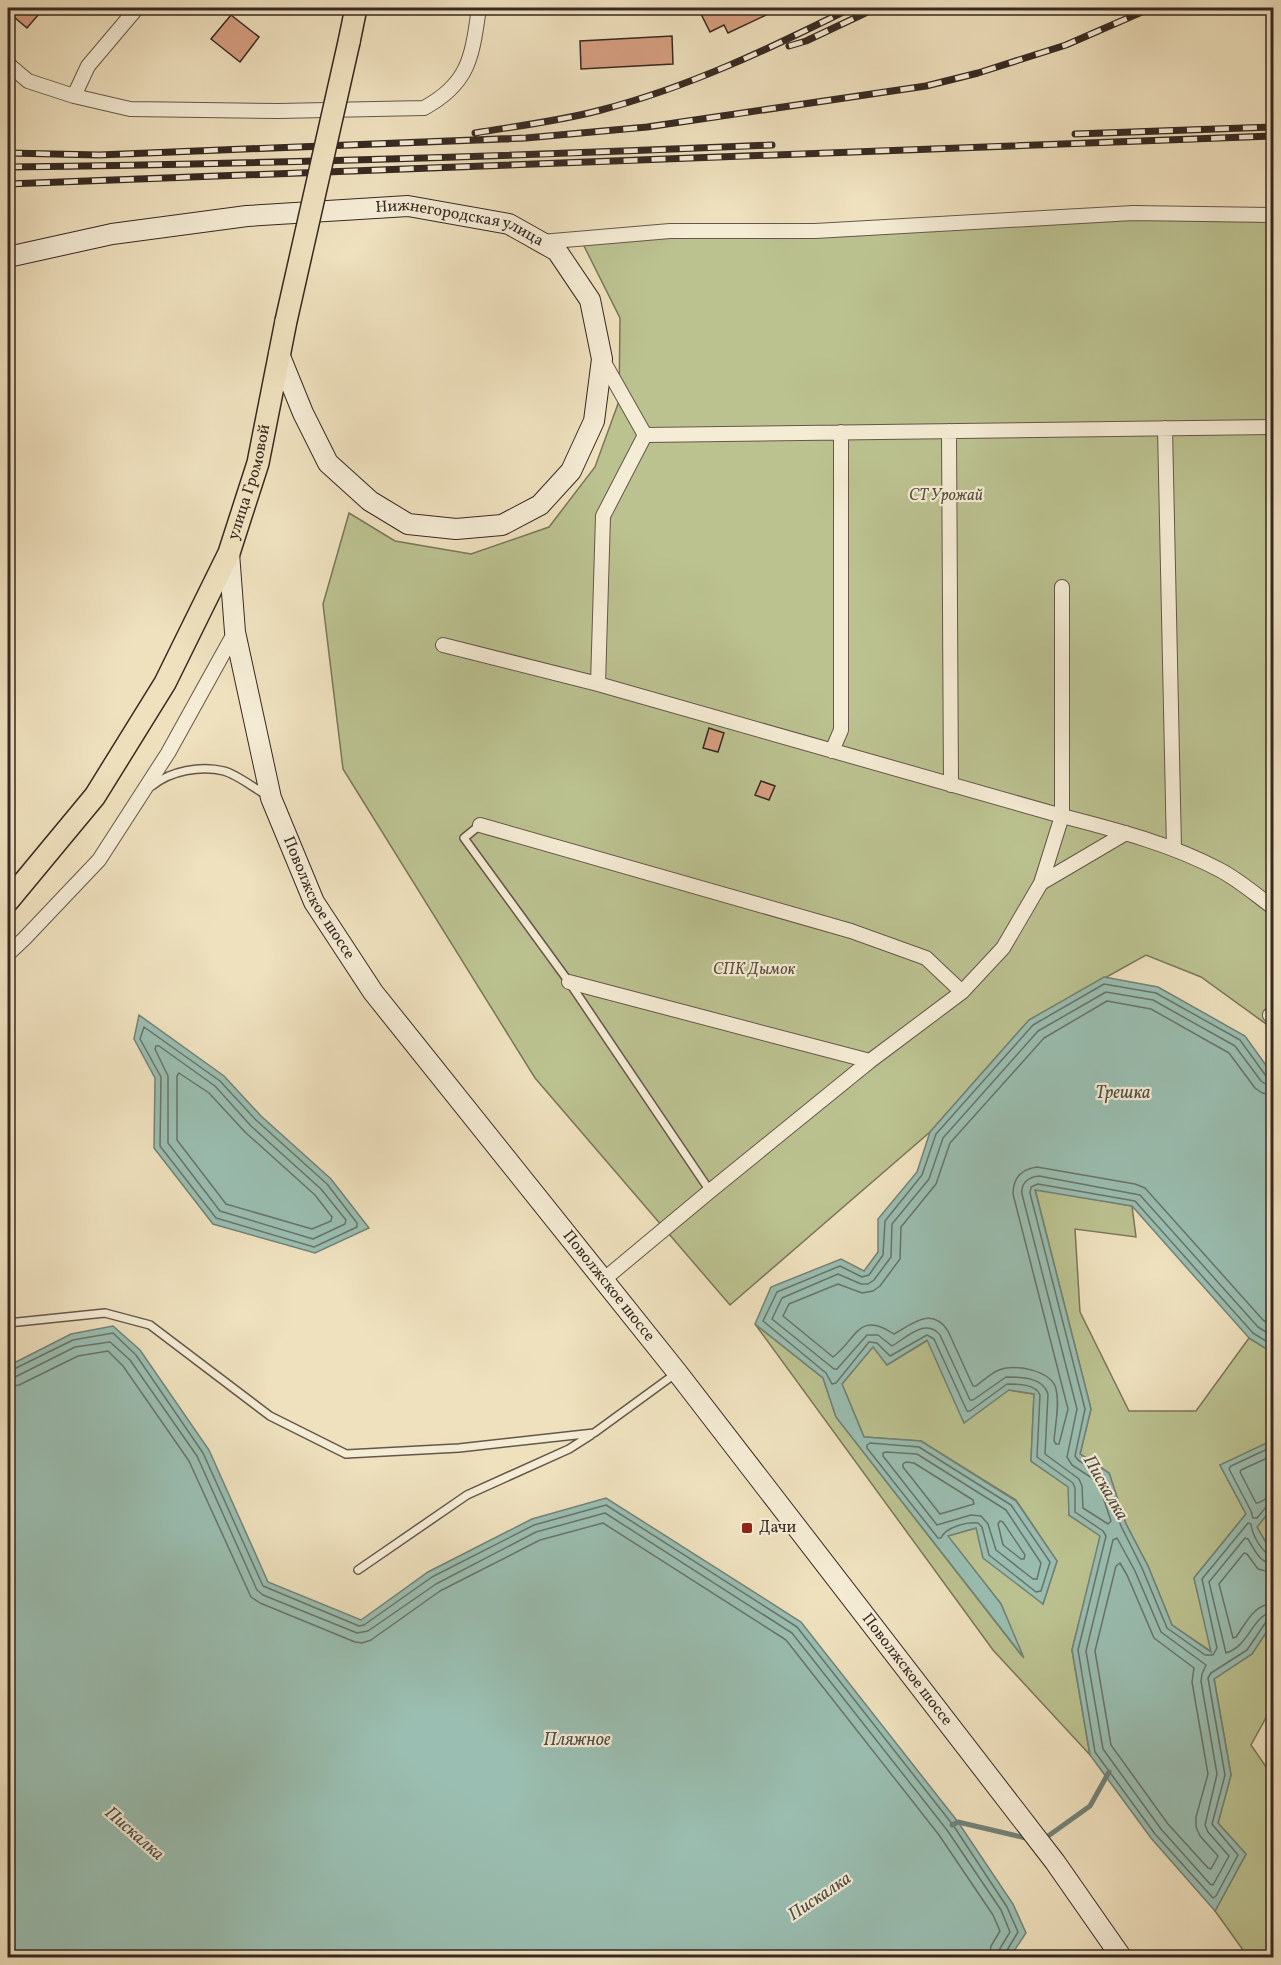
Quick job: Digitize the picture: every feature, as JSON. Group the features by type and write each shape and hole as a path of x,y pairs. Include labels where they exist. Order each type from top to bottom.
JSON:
{"main road":[{"name":"улица Громовой","path":"8,901 95,796 165,683 229,553 258,463 286,321 356,8"},
{"name":"Нижнегородская улица","path":"8,257 112,234 247,216 408,206 509,224 557,251 590,300 602,359 594,421 571,471 540,505 502,525 456,529 408,524 370,501 328,463 303,413 279,354"},
{"name":"Поволжское шоссе","path":"229,553 235,632 271,798 314,902 373,992 677,1372 1055,1862 1122,1958"}],"street":[{"path":"74,96 88,66 137,8"},
{"path":"8,64 28,81 74,96 129,109 278,111 424,108 443,98 462,77 474,46 479,8"},
{"path":"541,242 670,231 815,231 1133,213 1274,215"},
{"path":"602,359 645,435"},
{"path":"645,435 1274,427"},
{"path":"1165,428 1174,849"},
{"path":"949,431 951,785"},
{"path":"832,751 842,730 841,432"},
{"path":"598,684 603,516 645,435"},
{"path":"602,1281 870,1061 962,992 1003,948 1041,884 1062,816 1062,587"},
{"path":"8,954 99,860 168,753 235,632"},
{"path":"443,645 598,684 1126,833 1174,849 1222,871 1274,908"},
{"path":"480,825 851,931 926,958 962,992"},
{"path":"1041,884 1126,833"},
{"path":"568,982 870,1061"}],"lane":[{"path":"139,798 160,780 193,769 225,771 271,798"},
{"path":"480,825 464,838 568,982 710,1191"},
{"path":"8,1323 105,1313 150,1325 270,1416 346,1454 459,1448 594,1434"},
{"path":"358,1570 467,1495 569,1449 594,1434 677,1372"}],"green space":[{"path":"1273,212 1273,1029 1201,977 1146,955 1029,1020 930,1132 730,1305 535,1078 343,769 323,604 349,513 395,541 471,554 549,527 595,467 619,401 620,318 581,240"},
{"path":"1035,1189 1132,1206 1136,1237 1075,1229 1080,1312 1129,1411 1196,1411 1249,1338 1273,1353 1273,1440 1220,1465 1246,1514 1194,1578 1212,1652 1172,1625 1148,1566 1126,1524 1109,1473 1080,1454 1091,1409"},
{"path":"755,1324 823,1378 836,1417 1022,1656 1001,1604 947,1536 976,1528 1043,1604 1057,1561 1016,1500 921,1441 864,1437 842,1384 873,1346 887,1365 928,1340 1009,1390 1034,1394 1031,1461 1069,1487 1069,1515 1101,1536 1072,1650 1090,1755 993,1650"},
{"path":"1273,1507 1273,1555 1257,1527"},
{"path":"1273,1622 1273,1705 1251,1745 1273,1777 1273,1957 1248,1957 1215,1911 1246,1854 1218,1823 1231,1775 1214,1678 1252,1654"}],"water":[{"name":"Трешка","path":"1104,977 1158,987 1245,1036 1273,1075 1273,1353 1249,1338 1132,1206 1035,1190 1091,1409 1080,1454 1109,1473 1126,1524 1148,1566 1172,1625 1211,1652 1194,1578 1246,1514 1220,1465 1273,1440 1273,1507 1257,1527 1273,1555 1273,1622 1252,1654 1214,1679 1231,1775 1218,1823 1246,1854 1215,1911 1151,1838 1090,1755 1072,1650 1100,1536 1069,1515 1068,1487 1031,1461 1034,1394 1009,1390 964,1423 927,1340 887,1365 873,1347 842,1384 864,1437 921,1441 1016,1501 1057,1561 1043,1604 983,1558 976,1528 948,1536 1001,1604 1024,1658 836,1417 823,1378 755,1324 771,1287 841,1259 864,1271 878,1252 878,1219 917,1172 930,1132 1029,1020"},
{"path":"139,1015 224,1076 261,1116 331,1179 369,1228 315,1253 213,1224 154,1148 155,1078 134,1039"},
{"name":"Пляжное","path":"113,1326 140,1350 209,1450 268,1582 361,1620 428,1572 532,1519 606,1498 801,1622 958,1822 1013,1904 1026,1933 1010,1957 8,1957 8,1366 71,1334"}],"building":[{"path":"8,8 44,8 27,28 8,12"},
{"path":"698,8 781,8 728,33 724,25 710,32"},
{"path":"231,15 259,37 240,62 211,39"},
{"path":"672,36 673,64 581,69 580,41"},
{"path":"709,728 724,733 718,752 703,748"},
{"path":"761,781 775,786 769,800 755,795"}],"waterway":[{"name":"Пискалка","path":"1044,1839 1090,1806 1109,1772"},
{"name":"Пискалка","path":"952,1825 958,1822 1030,1839"}],"railway":[{"path":"475,133 586,114 634,101 760,52 851,8"},
{"path":"789,46 806,41 876,8"},
{"path":"8,153 99,155 526,138 647,127 926,86 978,73 1066,45 1151,8"},
{"path":"1075,134 1274,127"},
{"path":"8,184 1274,136"},
{"path":"8,167 390,159 772,145"}],"place":[{"name":"Дачи","path":"747,1528"}],"park label":[{"name":"СТ Урожай","path":"946,496"},
{"name":"СПК Дымок","path":"754,970"}]}
